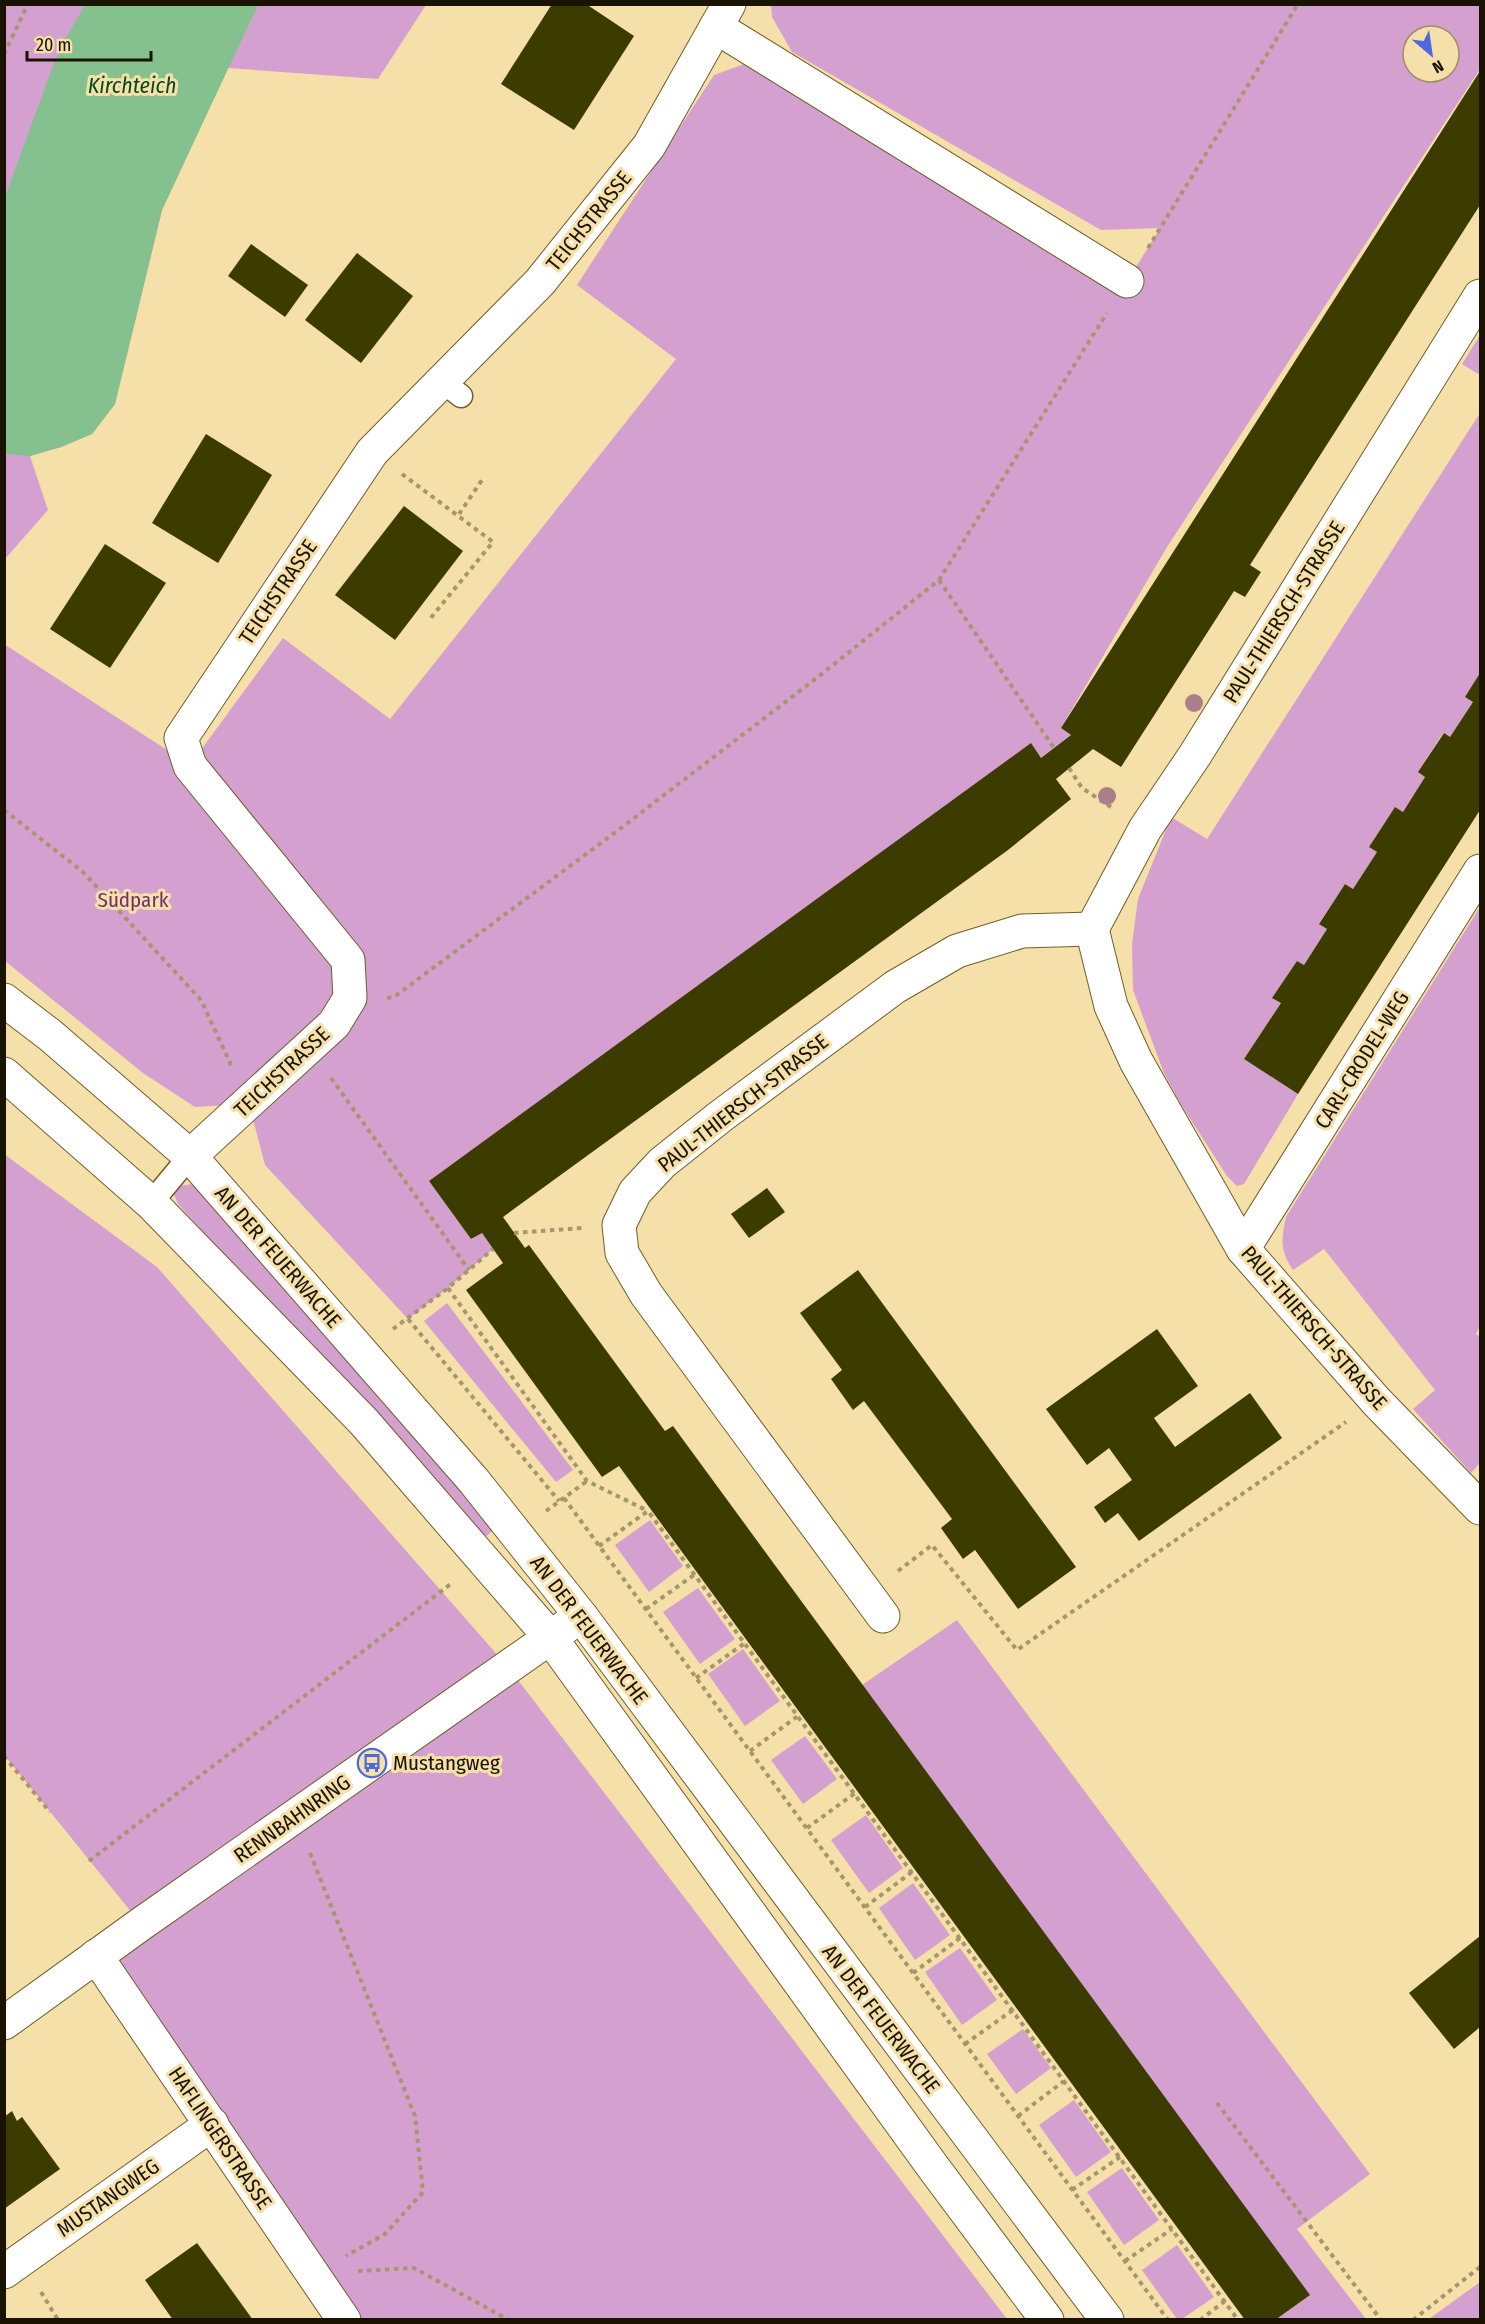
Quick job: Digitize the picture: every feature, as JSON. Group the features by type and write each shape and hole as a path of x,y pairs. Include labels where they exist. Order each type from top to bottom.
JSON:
{"street":[{"name":"TEICHSTRASSE","path":"190,1156 334,1024 350,998 348,960 190,766 181,738 372,452 452,388 540,282 648,146 723,16 1127,281"},
{"name":"PAUL-THIERSCH-STRASSE","path":"1480,296 1195,754 1145,828 1092,929 1111,1006 1136,1061 1243,1249 1376,1401 1480,1508"},
{"name":"CARL-CRODEL-WEG","path":"1243,1249 1480,871"},
{"name":"PAUL-THIERSCH-STRASSE","path":"619,1225 635,1192 662,1163 721,1116 895,987 957,951 1022,931 1092,929"},
{"name":"AN DER FEUERWACHE","path":"4,1000 50,1035 190,1156 474,1481 581,1616 1107,2319"},
{"name":"AN DER FEUERWACHE","path":"4,1074 151,1203 364,1422 550,1637 926,2157 1047,2319"},
{"path":"619,1225 622,1253 646,1294 875,1606"},
{"name":"RENNBAHNRING","path":"4,2023 581,1616"},
{"name":"HAFLINGERSTRASSE","path":"96,1956 344,2319"},
{"name":"MUSTANGWEG","path":"4,2272 212,2124"}],"lane":[{"path":"151,1203 190,1156"}],"path":[{"path":"4,54 28,4"},
{"path":"350,998 394,998 818,677 939,580 1298,4"},
{"path":"372,452 459,514 493,542 429,620"},
{"path":"459,514 484,477"},
{"path":"939,580 1054,748"},
{"path":"1069,768 1082,788"},
{"path":"4,810 83,872 201,1000 249,1104"},
{"path":"309,1048 469,1269"},
{"path":"514,1233 619,1225"},
{"path":"361,1352 448,1288 493,1249"},
{"path":"448,1288 587,1481 648,1511 857,1793 1238,2319"},
{"path":"408,1319 559,1501"},
{"path":"875,1606 932,1545 1017,1650 1376,1401"},
{"path":"516,1534 587,1481"},
{"path":"564,1498 1168,2319"},
{"path":"599,1546 648,1511"},
{"path":"89,1861 483,1560"},
{"path":"646,1609 694,1575"},
{"path":"696,1678 745,1643"},
{"path":"750,1751 798,1716"},
{"path":"4,1756 50,1812"},
{"path":"807,1828 857,1793"},
{"path":"293,1819 315,1863 415,2116 423,2192 385,2234 313,2274"},
{"path":"865,1907 912,1872"},
{"path":"913,1973 960,1938"},
{"path":"965,2044 1012,2010"},
{"path":"1018,2116 1064,2081"},
{"path":"1217,2103 1381,2319"},
{"path":"1072,2190 1120,2157"},
{"path":"1125,2261 1172,2229"},
{"path":"313,2274 414,2268 509,2319"},
{"path":"1413,2319 1480,2268"},
{"path":"1200,2319 1225,2301"}],"green space":[{"name":"Kirchteich","path":"4,5 426,5 378,79 228,68 162,210 115,404 92,434 61,447 30,456 48,510 5,559"},
{"name":"Südpark","path":"771,5 1480,5 1480,69 1167,547 1061,728 1071,735 1041,758 1031,744 429,1181 471,1239 482,1233 493,1249 408,1319 265,1165 249,1104 195,1107 143,1073 5,961 4,644 190,765 283,638 390,719 676,359 577,285 714,75 747,63 1128,280 1160,228 1101,230 792,52 772,17"},
{"path":"1480,335 1480,375 1462,364"},
{"path":"1480,413 1480,673 1466,697 1473,702 1450,737 1443,733 1418,772 1425,777 1403,812 1395,807 1369,847 1377,852 1353,889 1345,884 1319,923 1327,929 1304,965 1297,961 1273,998 1281,1003 1244,1059 1298,1094 1244,1184 1237,1186 1227,1176 1180,1103 1164,1073 1133,990 1132,944 1138,899 1171,817 1207,839"},
{"path":"1480,907 1480,1326 1476,1334 1480,1337 1480,1463 1471,1473 1413,1409 1435,1390 1324,1249 1293,1270 1284,1251 1283,1232 1286,1217"},
{"path":"4,1154 157,1267 508,1667 1007,2319 344,2319 96,1956 141,1924 5,1756"},
{"path":"193,1184 496,1528 479,1542 178,1204 174,1194 179,1186"},
{"path":"447,1303 573,1470 556,1482 424,1321"},
{"path":"650,1520 683,1566 649,1592 615,1545"},
{"path":"698,1588 735,1639 700,1664 663,1612"},
{"path":"957,1620 1370,2174 1297,2229 1366,2319 1275,2319 862,1685"},
{"path":"743,1649 780,1701 745,1726 708,1674"},
{"path":"805,1736 837,1779 803,1804 771,1760"},
{"path":"866,1815 903,1868 869,1893 831,1840"},
{"path":"913,1883 950,1935 915,1960 879,1908"},
{"path":"960,1948 997,2000 962,2025 925,1972"},
{"path":"1023,2029 1051,2068 1016,2094 987,2054"},
{"path":"1074,2100 1111,2152 1076,2177 1039,2125"},
{"path":"1122,2168 1159,2220 1124,2245 1087,2192"},
{"path":"1177,2245 1214,2297 1182,2319 1177,2319 1142,2270"},
{"path":"1480,2282 1480,2319 1429,2319"}],"water":[{"name":"Kirchteich","path":"85,5 258,5 162,210 115,404 92,434 61,447 30,456 5,454 5,197 51,71 64,41"}],"building":[{"path":"552,4 586,4 634,36 574,130 501,84"},
{"path":"1480,71 1480,205 1250,565 1261,572 1245,597 1234,591 1121,767 1093,749 1056,779 1071,799 1008,850 503,1217 525,1248 529,1245 665,1431 673,1426 1310,2295 1275,2320 1245,2320 619,1466 602,1477 466,1290 503,1263 482,1233 471,1239 429,1181 1031,743 1041,758 1071,735 1061,728"},
{"path":"251,244 308,285 285,317 228,276"},
{"path":"357,253 413,296 361,363 305,320"},
{"path":"206,434 272,475 218,563 152,523"},
{"path":"404,506 463,551 395,640 335,595"},
{"path":"105,544 166,583 110,668 50,629"},
{"path":"1480,673 1480,810 1298,1094 1244,1059 1281,1003 1272,998 1297,961 1304,965 1327,929 1319,924 1345,884 1353,889 1377,852 1369,847 1395,807 1403,812 1425,777 1418,772 1444,733 1450,737 1473,702 1465,697"},
{"path":"767,1188 785,1212 749,1238 731,1214"},
{"path":"858,1270 1076,1567 1018,1609 975,1550 963,1559 941,1528 952,1519 864,1401 853,1410 831,1379 842,1370 800,1313"},
{"path":"1157,1329 1198,1386 1154,1418 1175,1447 1250,1393 1282,1438 1139,1541 1118,1513 1105,1523 1094,1507 1132,1480 1109,1448 1087,1465 1046,1409"},
{"path":"1480,1936 1480,2027 1454,2049 1409,1993"},
{"path":"12,2111 17,2121 22,2117 60,2169 4,2209 4,2117"},
{"path":"197,2243 253,2320 173,2320 145,2280"}],"place":[{"name":"Mustangweg","path":"372,1763"}]}
